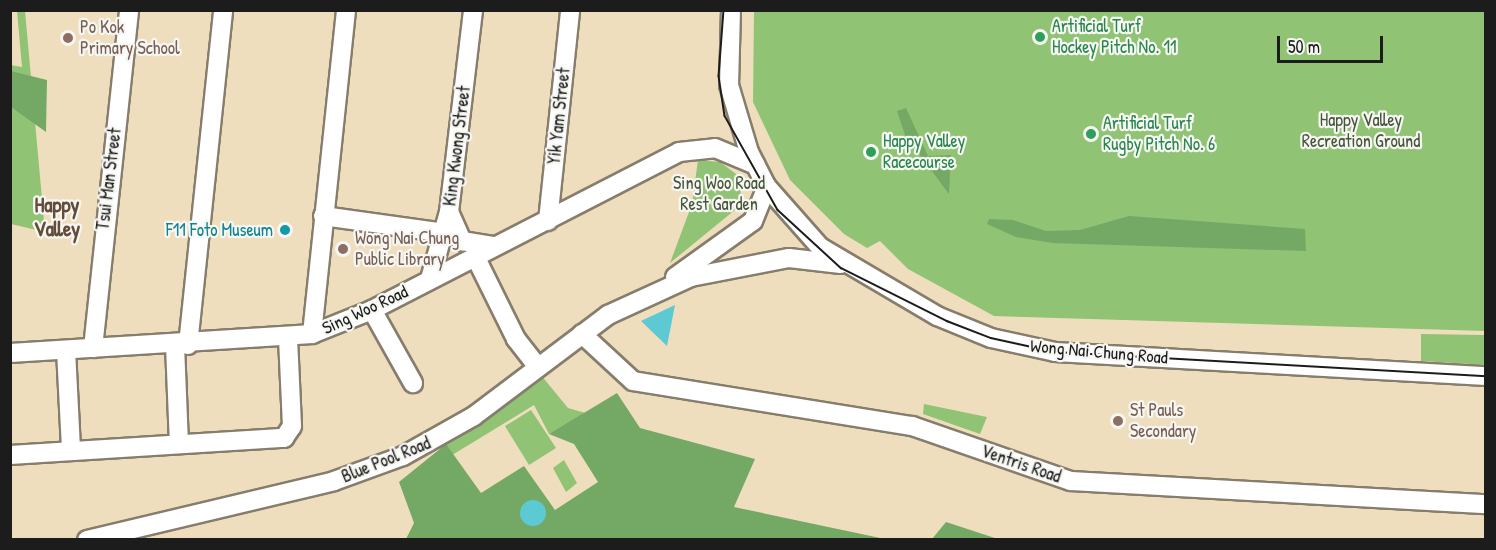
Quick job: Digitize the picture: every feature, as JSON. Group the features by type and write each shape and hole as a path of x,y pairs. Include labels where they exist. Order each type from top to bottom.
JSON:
{"street":[{"name":"Tsui Man Street","path":"93,348 129,10"},
{"path":"179,443 182,345 223,10"},
{"path":"312,334 346,10"},
{"name":"King Kwong Street","path":"430,279 445,233 449,212 473,10"},
{"name":"Yik Yam Street","path":"548,221 570,10"},
{"name":"Wong Nai Chung Road","path":"731,10 729,85 756,165 767,187 800,228 844,264 963,328 1036,349 1485,376"},
{"name":"Sing Woo Road","path":"10,352 288,339 312,334 372,310 679,152 715,148 756,165"},
{"name":"Blue Pool Road","path":"87,540 370,469 434,440 582,334 647,296 753,221 767,187"},
{"path":"449,212 462,241 495,247"},
{"path":"323,216 445,233"},
{"path":"475,256 516,339 538,367"},
{"name":"Blue Pool Road","path":"647,296 691,277 752,262 789,258 844,264"},
{"path":"372,310 413,382"},
{"name":"Ventris Road","path":"582,334 633,381 912,426 1071,481 1485,504"},
{"path":"10,454 284,438 292,432 288,339"},
{"path":"66,350 71,450"}],"green space":[{"path":"17,11 25,11 45,232 11,224 10,65 22,67"},
{"name":"Happy Valley Recreation Ground","path":"754,11 1485,11 1485,331 994,316 908,269 880,241 867,248 844,234 790,180 753,102"},
{"path":"11,71 47,80 46,132 11,107"},
{"path":"906,108 928,156 951,155 949,194 905,135 897,111"},
{"name":"Sing Woo Road Rest Garden","path":"698,160 720,162 740,177 741,205 670,263 692,204"},
{"path":"1129,216 1305,229 1306,251 1053,243 1016,237 987,224 989,219 1013,220 1046,231 1080,230"},
{"path":"1421,334 1485,335 1485,365 1421,361"},
{"path":"536,369 568,408 589,414 549,434 534,405 444,460 438,440"},
{"path":"617,393 640,428 755,459 734,507 885,539 406,539 414,523 399,482 446,444 481,493 524,466 555,510 598,482 574,444 549,434"},
{"path":"924,404 987,417 980,434 923,414"},
{"path":"531,410 556,448 529,465 505,426"},
{"path":"564,460 577,483 566,492 553,468"},
{"path":"946,522 998,539 932,539"}],"water":[{"path":"675,305 667,346 641,321"},
{"path":"533,500 542,504 546,513 542,522 533,526 524,522 520,513 524,504"}],"tram line":[{"path":"724,10 719,76 725,116 778,210 841,268 947,321 991,338 1055,352 1486,376"}],"place":[{"name":"Artificial Turf Hockey Pitch No. 11","path":"1040,37"},
{"name":"Po Kok Primary School","path":"68,38"},
{"name":"Artificial Turf Rugby Pitch No. 6","path":"1091,134"},
{"name":"Happy Valley Racecourse","path":"871,152"},
{"name":"F11 Foto Museum","path":"285,230"},
{"name":"Wong Nai Chung Public Library","path":"343,249"},
{"name":"St Pauls Secondary","path":"1118,421"}],"district":[{"name":"Happy Valley","path":"57,217"}]}
